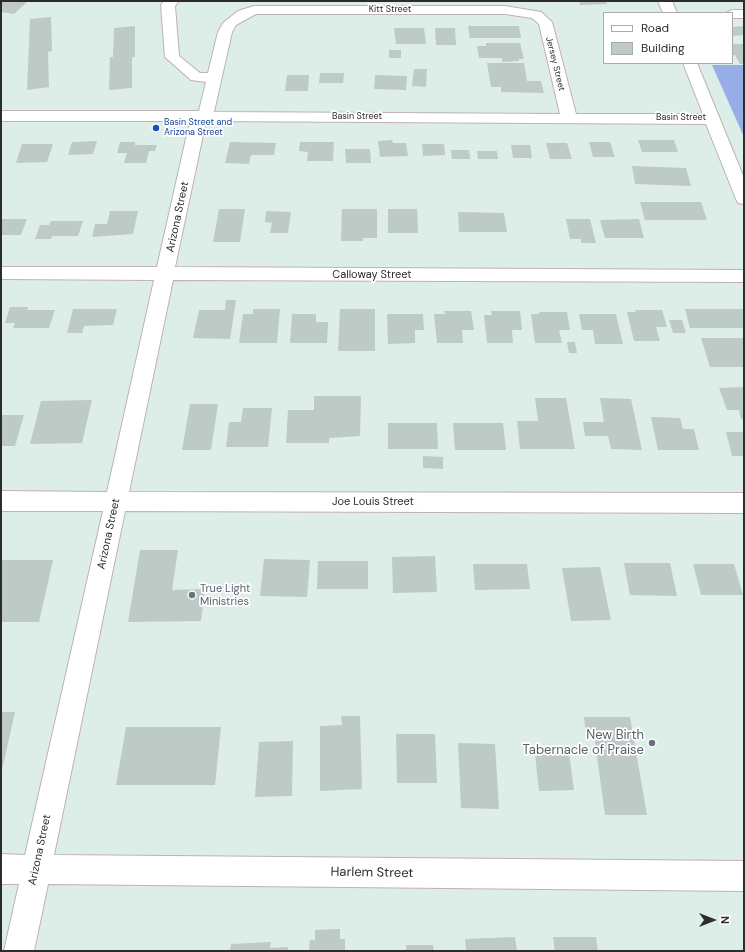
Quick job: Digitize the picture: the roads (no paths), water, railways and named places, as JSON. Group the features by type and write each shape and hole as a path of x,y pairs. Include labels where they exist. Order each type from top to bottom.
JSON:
{"street":[{"path":"172,1 168,5 172,57 196,77 214,78"},
{"path":"665,1 670,12"},
{"name":"Kitt Street","path":"244,14 254,10 505,10 536,15"},
{"name":"Arizona Street","path":"19,951 165,274 202,117 214,78 225,32 230,23 244,14"},
{"path":"733,14 744,14"},
{"name":"Jersey Street","path":"536,15 545,22 569,117"},
{"path":"690,64 744,198"},
{"name":"Basin Street","path":"1,116 569,117 712,119"},
{"name":"Calloway Street","path":"1,273 744,276"},
{"name":"Joe Louis Street","path":"1,501 744,503"},
{"name":"Harlem Street","path":"1,869 744,876"}],"place":[{"name":"Basin Street and Arizona Street","path":"156,128"},
{"name":"True Light Ministries","path":"192,595"},
{"name":"New Birth Tabernacle of Praise","path":"652,743"}]}
